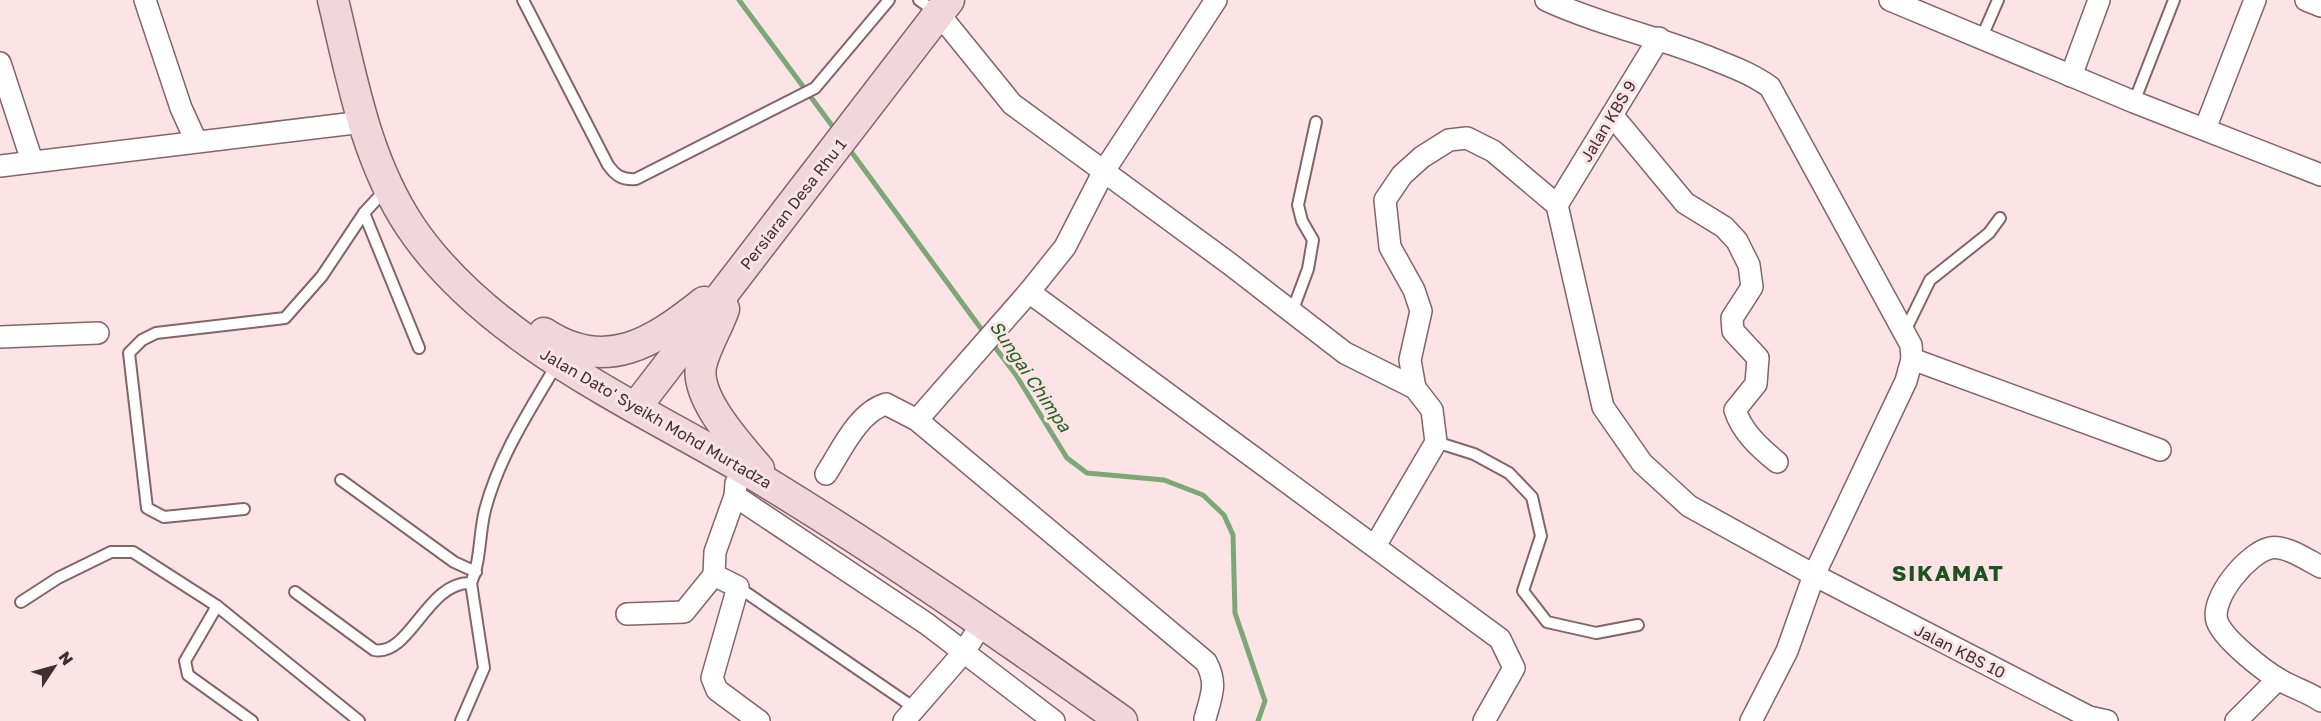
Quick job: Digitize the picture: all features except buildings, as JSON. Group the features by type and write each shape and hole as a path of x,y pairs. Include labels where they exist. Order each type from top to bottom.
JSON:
{"main road":[{"name":"Jalan Dato' Syeikh Mohd Murtadza","path":"333,0 363,122 387,189 412,229 482,309 558,361 774,487 983,622 1122,721"},
{"name":"Persiaran Desa Rhu 1","path":"636,407 845,137 936,5"},
{"path":"412,229 495,301 563,346 604,353 644,345 682,319 737,275"},
{"path":"737,275 701,367 706,397 722,424 774,487"}],"street":[{"path":"145,0 181,108 195,141"},
{"path":"917,420 1029,292 1065,247 1104,171 1216,0"},
{"path":"1546,0 1575,13 1659,38 1755,75 1770,87 1911,345 1912,359 1906,381 1814,575 1787,651 1751,721"},
{"path":"1890,0 1923,7 1981,39 2321,175"},
{"path":"2071,76 2098,0"},
{"path":"2205,129 2255,0"},
{"path":"2306,0 2321,6"},
{"path":"936,5 1012,104 1345,353 1415,388 1432,410 1436,442 1375,546"},
{"name":"Jalan KBS 9","path":"1557,205 1659,38"},
{"path":"0,63 32,161"},
{"path":"1612,115 1685,203 1724,227 1737,241 1749,265 1752,287 1732,318 1733,331 1758,358 1756,384 1735,410 1738,420 1757,445 1777,462"},
{"path":"0,166 363,122"},
{"path":"1415,388 1410,360 1421,311 1414,290 1390,247 1386,225 1385,200 1402,175 1422,157 1449,140 1467,138 1493,151 1557,205"},
{"name":"Jalan KBS 10","path":"1557,205 1603,407 1642,463 1689,506 1814,575 2089,717 2107,721"},
{"path":"1029,292 1500,639 1514,668 1484,721"},
{"path":"0,337 98,333"},
{"path":"1912,359 2160,450"},
{"path":"826,474 864,417 876,407 886,404 917,420 1206,662 1213,675 1213,690 1205,718"},
{"path":"627,614 684,612 714,575 715,552 735,496 737,465"},
{"path":"735,496 927,624 1054,721"},
{"path":"2321,567 2280,548 2269,549 2234,576 2218,600 2217,621 2231,641 2278,679 2321,701"},
{"path":"714,575 738,587 712,678 717,690 759,721"},
{"path":"910,715 963,653 983,622"},
{"path":"2236,721 2278,679"}],"lane":[{"path":"523,0 608,165 614,174 625,180 636,178 785,104 823,81 889,0"},
{"path":"1981,39 1998,0"},
{"path":"2134,102 2174,0"},
{"path":"1292,312 1308,269 1313,240 1302,221 1298,205 1316,122"},
{"path":"244,509 164,517 147,508 129,352 142,340 156,333 285,318 322,276 364,213 387,189"},
{"path":"364,213 419,348"},
{"path":"1905,331 1930,280 1989,232 2000,218"},
{"path":"460,721 484,668 471,583 476,572 485,510 512,440 558,361"},
{"path":"1436,442 1474,454 1509,473 1532,497 1541,536 1523,591 1547,622 1596,633 1638,625"},
{"path":"341,480 454,562 476,572"},
{"path":"21,602 57,578 111,552 133,552 217,606 359,721"},
{"path":"295,592 374,650 384,652 393,648 424,611 450,588 458,583 471,583"},
{"path":"738,587 910,715"},
{"path":"217,606 185,662 188,675 252,721"}],"waterway":[{"name":"Sungai Chimpa","path":"739,0 836,131"},
{"name":"Sungai Chimpa","path":"847,146 985,334"},
{"name":"Sungai Chimpa","path":"991,342 1016,375 1067,458 1087,473 1164,480 1203,495 1224,515 1233,535 1235,613 1265,701 1258,721"}],"district":[{"name":"SIKAMAT","path":"1948,572"}]}
